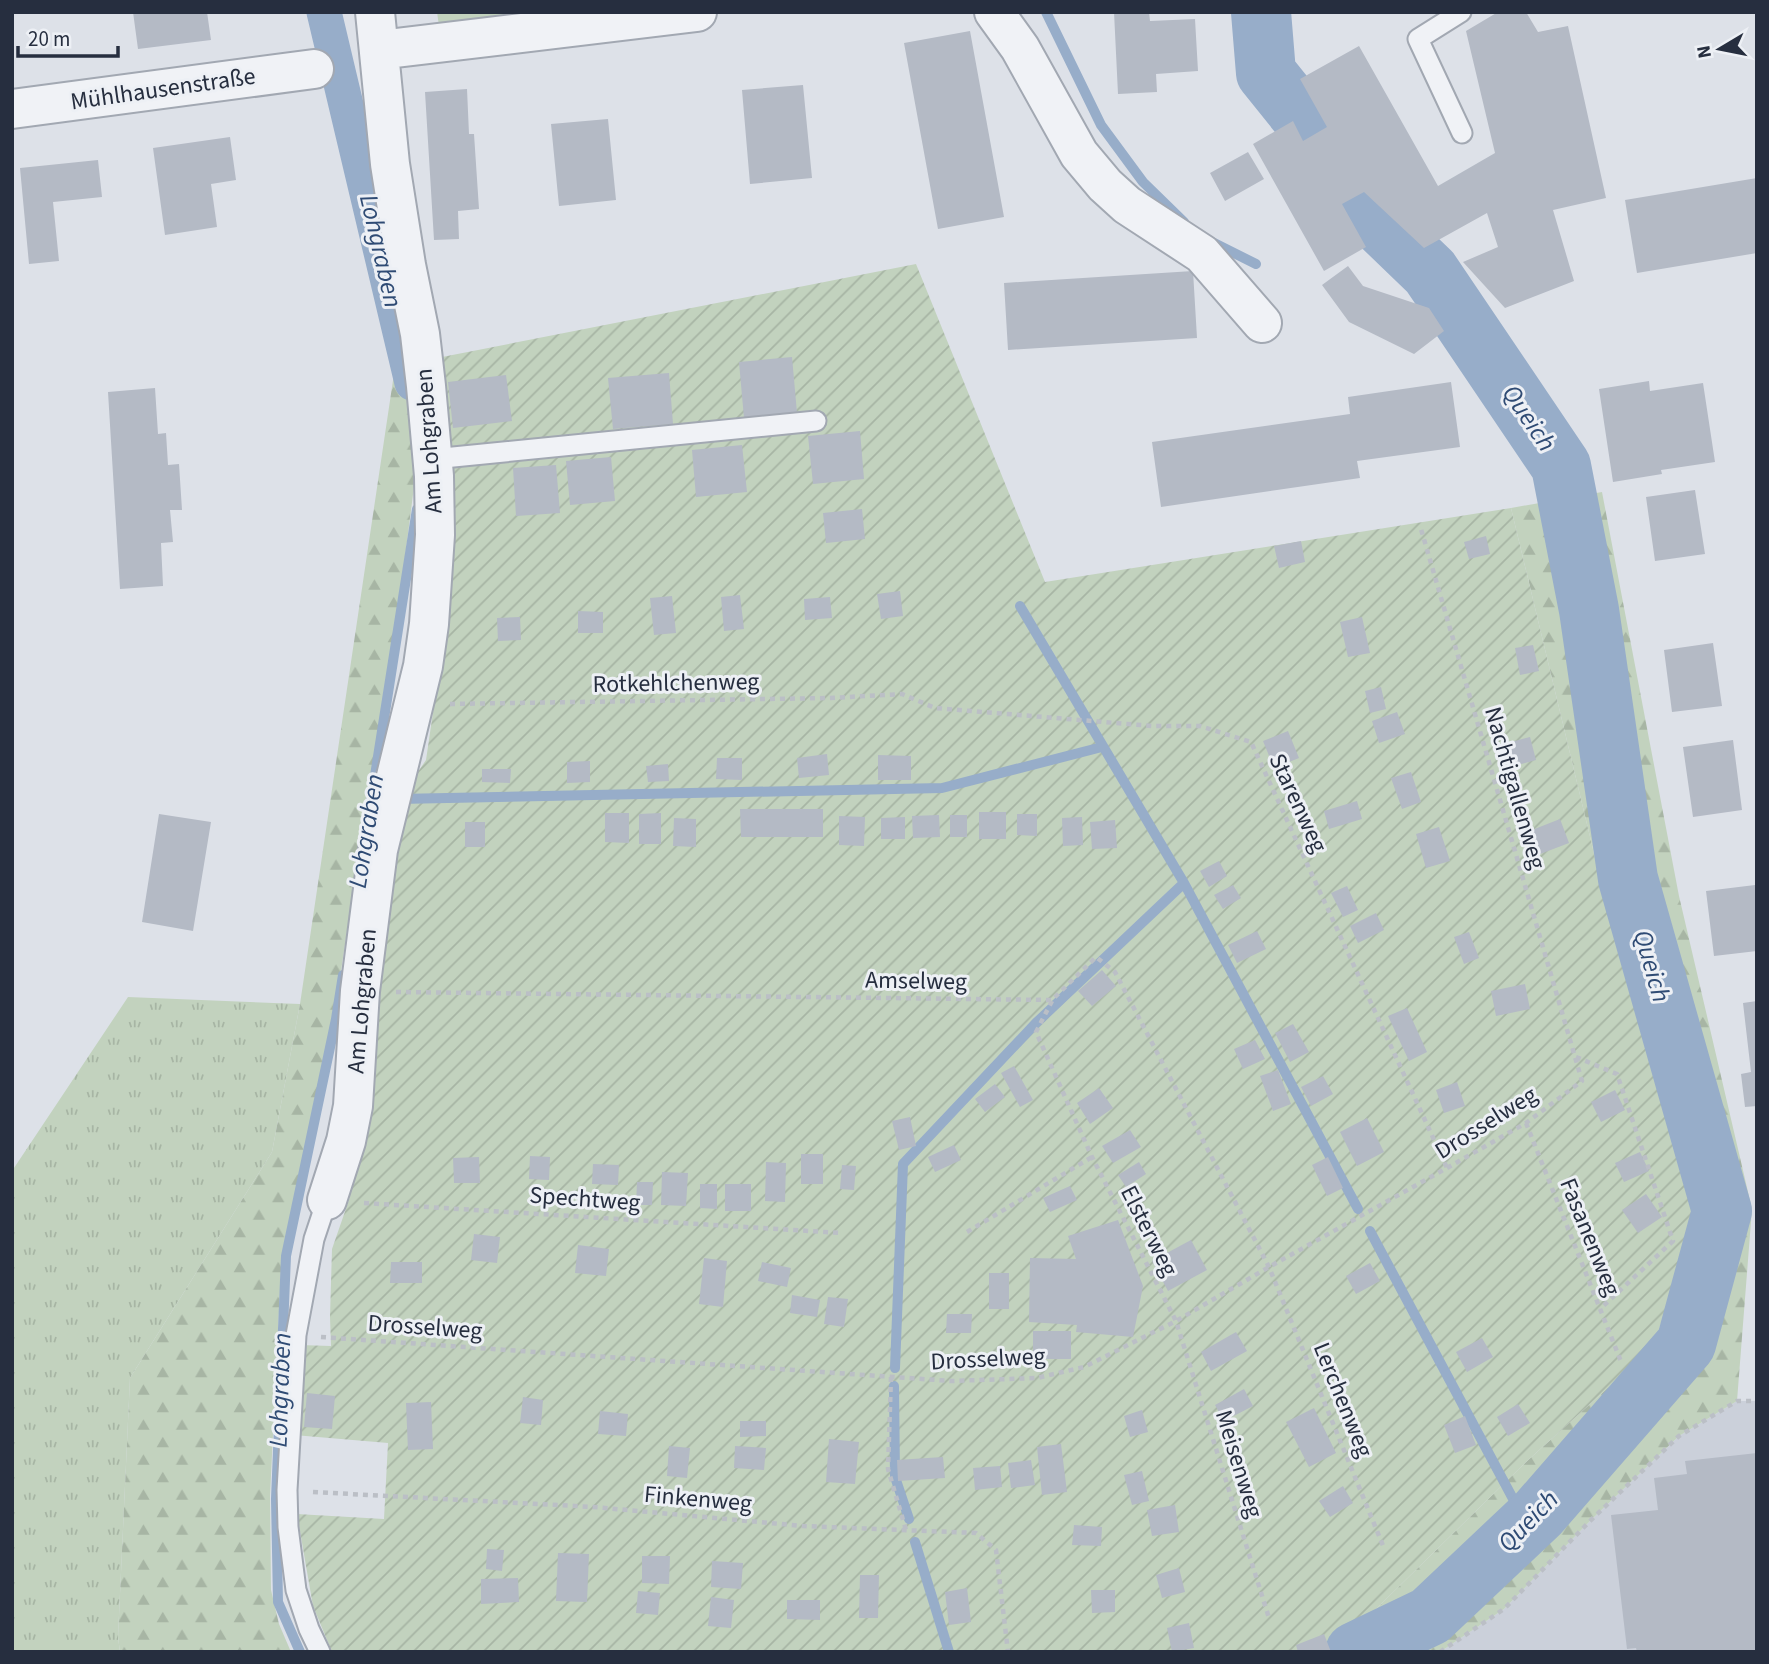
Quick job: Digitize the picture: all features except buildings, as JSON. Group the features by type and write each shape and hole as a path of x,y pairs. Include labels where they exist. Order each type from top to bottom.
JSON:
{"street":[{"name":"Am Lohgraben","path":"327,1200 346,1141 353,1107 360,992 379,850 423,667 435,535 433,459 420,334 390,163 375,12"},
{"path":"379,50 697,12"},
{"path":"994,12 1020,48 1079,154 1105,185 1127,205 1202,254 1262,323"},
{"name":"Mühlhausenstraße","path":"12,109 314,69"}],"lane":[{"path":"1461,12 1418,39 1462,133"},
{"path":"433,459 816,421"},
{"name":"Am Lohgraben","path":"320,1652 296,1590 288,1527 287,1490 296,1335 314,1239 327,1200"}],"path":[{"name":"Nachtigallenweg","path":"1421,529 1575,1057"},
{"name":"Rotkehlchenweg","path":"414,704 830,698 902,694 935,708"},
{"name":"Starenweg","path":"935,708 1153,726 1200,726 1251,742 1447,1168"},
{"path":"1051,1002 1096,957 1115,972 1269,1267"},
{"name":"Amselweg","path":"360,992 1051,1002"},
{"name":"Elsterweg","path":"1051,1002 1036,1032 1092,1157 1176,1321"},
{"name":"Drosselweg","path":"296,1335 951,1381 1037,1378 1084,1367 1176,1321 1526,1123 1582,1081 1575,1057"},
{"path":"1575,1057 1617,1074 1673,1241 1600,1309"},
{"name":"Fasanenweg","path":"1526,1123 1622,1364"},
{"path":"967,1232 1092,1157"},
{"name":"Spechtweg","path":"327,1200 841,1233"},
{"name":"Lerchenweg","path":"1269,1267 1384,1548"},
{"name":"Meisenweg","path":"1176,1321 1269,1618"},
{"path":"891,1377 888,1468 906,1530"},
{"path":"1440,1652 1504,1609 1591,1520 1679,1436 1737,1401 1757,1401"},
{"name":"Finkenweg","path":"287,1490 594,1507 803,1526 976,1533 996,1550 1008,1652"}],"shaded area":[{"path":"1737,1401 1757,1401 1757,1652 1440,1652 1504,1609 1591,1520 1679,1436"}],"green space":[{"path":"437,12 526,12 439,26"},
{"path":"916,264 1045,582 1511,508 1611,924 1695,1222 1653,1347 1526,1462 1332,1652 332,1652 313,1606 297,1514 384,1519 388,1443 294,1435 299,1345 331,1346 332,1249 350,1197 337,1196 394,807 426,760 441,658 437,358"},
{"path":"410,364 415,479 396,627 338,991 281,1270 270,1496 271,1590 279,1624 291,1652 120,1652 118,1637 130,1378 272,1152 300,1004 395,367"},
{"path":"1602,492 1679,896 1752,1209 1737,1401 1679,1436 1591,1520 1504,1609 1440,1652 1332,1652 1526,1462 1653,1347 1695,1222 1611,924 1511,508"},
{"path":"128,997 300,1004 272,1152 130,1378 118,1637 120,1652 12,1652 12,1171"}],"waterway":[{"name":"Lohgraben","path":"324,12 412,383"},
{"path":"1046,12 1101,125 1143,182 1184,222"},
{"name":"Queich","path":"1261,12 1266,73 1315,134"},
{"name":"Queich","path":"1353,198 1430,272 1561,466 1589,610 1628,879 1722,1211 1686,1344 1538,1514 1430,1616 1355,1652"},
{"path":"1210,241 1256,264"},
{"name":"Lohgraben","path":"371,801 417,509"},
{"path":"895,1368 903,1164 1036,1023 1184,883 1020,606"},
{"path":"398,799 942,788 1102,747"},
{"path":"1184,883 1358,1209"},
{"name":"Lohgraben","path":"300,1652 278,1602 276,1499 286,1256 343,975"},
{"path":"1370,1231 1527,1525"},
{"path":"894,1386 895,1477 909,1519"},
{"path":"915,1542 949,1652"}]}
